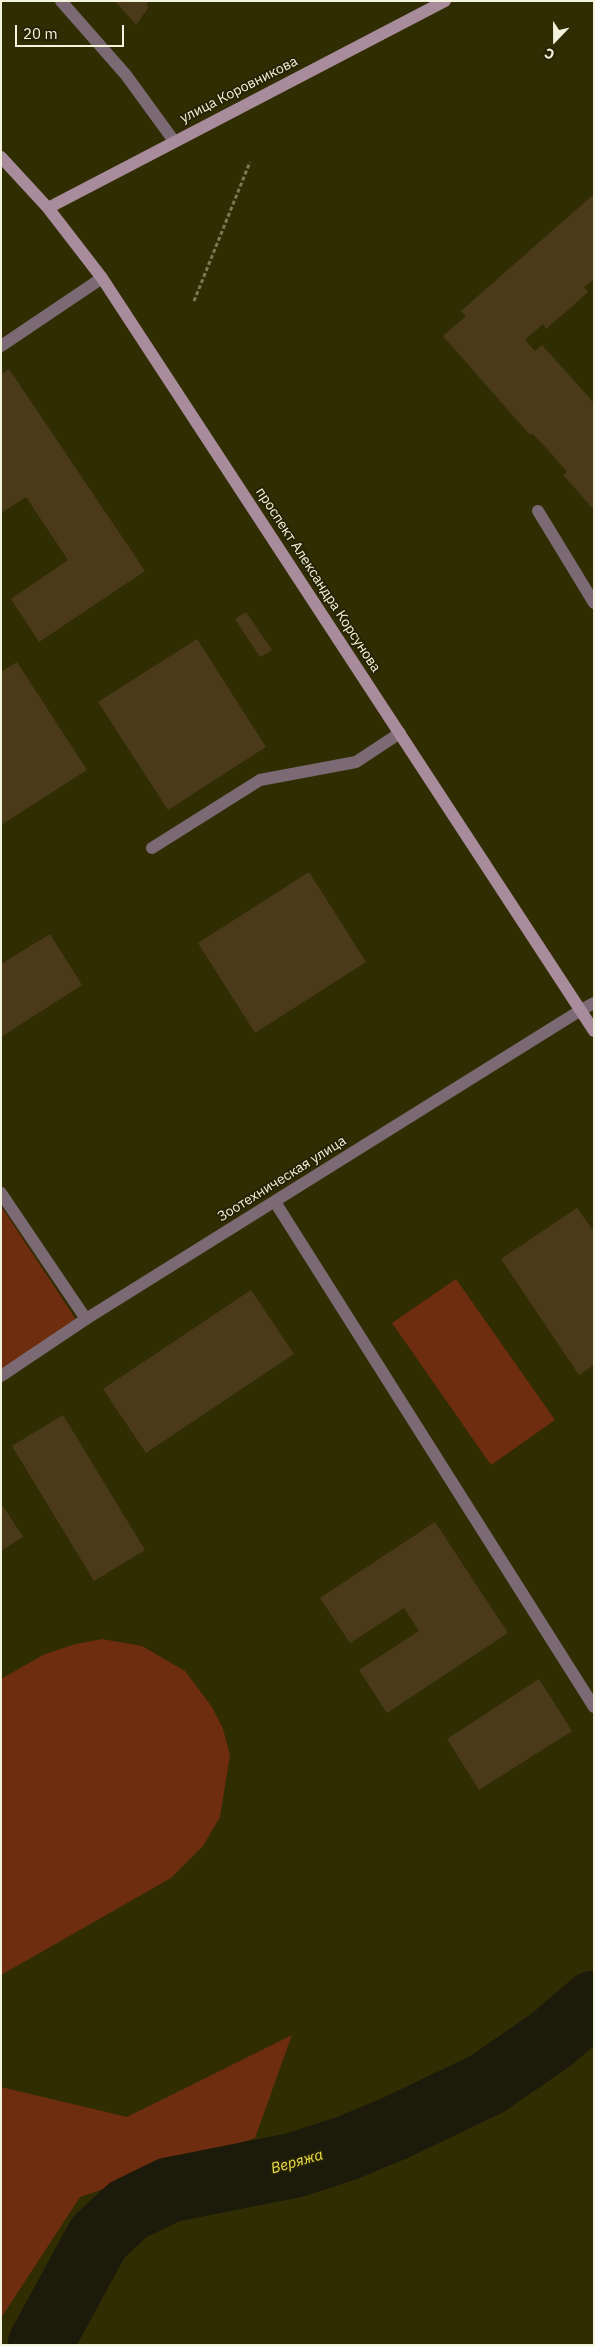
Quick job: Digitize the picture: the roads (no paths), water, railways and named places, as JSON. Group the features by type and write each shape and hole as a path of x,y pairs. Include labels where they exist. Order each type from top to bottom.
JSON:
{"street":[{"path":"61,1 126,75 174,141"},
{"name":"улица Коровникова","path":"48,208 445,1"},
{"name":"проспект Александра Корсунова","path":"1,157 48,208 102,278 594,1030"},
{"path":"1,346 102,278"},
{"path":"538,511 594,603"},
{"path":"152,848 260,780 356,762 400,733"},
{"name":"Зоотехническая улица","path":"1,1376 86,1320 594,1003"},
{"path":"1,1193 86,1320"},
{"path":"275,1202 594,1707"}],"waterway":[{"name":"Веряжа","path":"40,2345 98,2238 128,2210 169,2190 295,2165 347,2148 395,2128 487,2084 552,2039 594,2003"}]}
